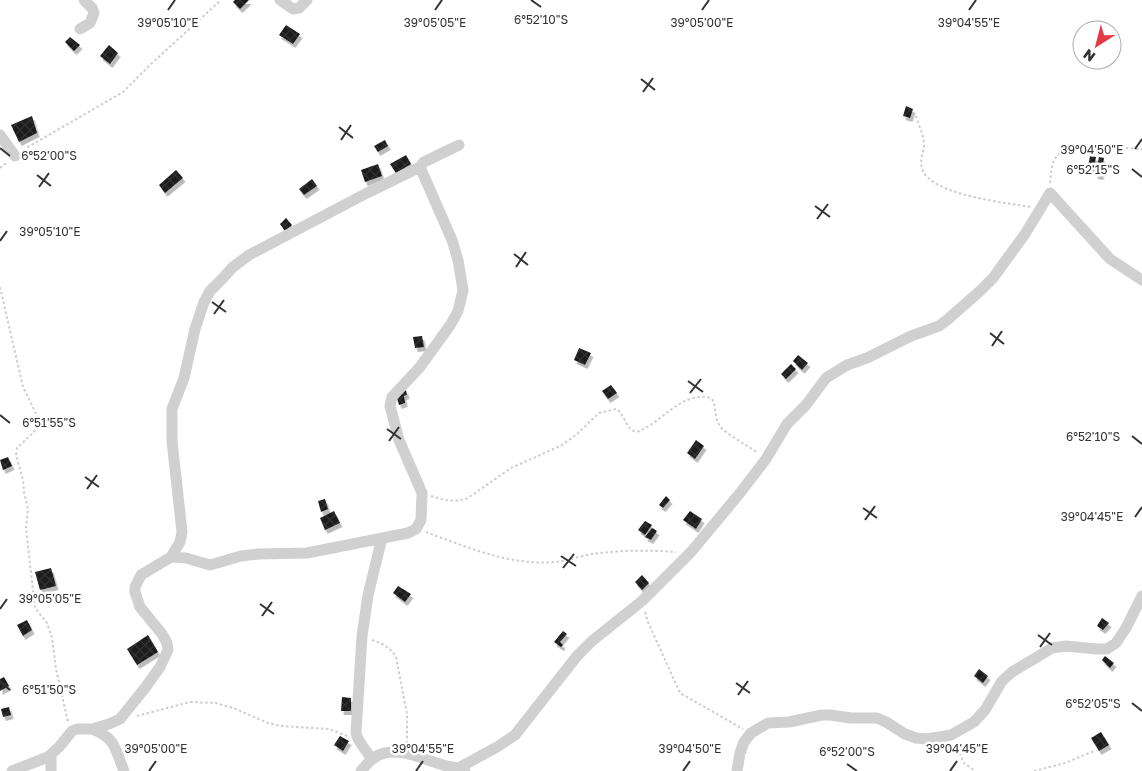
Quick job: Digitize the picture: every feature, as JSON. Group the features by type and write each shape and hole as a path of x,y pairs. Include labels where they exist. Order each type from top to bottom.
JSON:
{"street":[{"path":"80,30 90,23 94,13 84,0"},
{"path":"280,0 293,9 299,8 307,0"},
{"path":"0,135 15,156"},
{"path":"12,771 38,762 51,755 72,731 92,729 120,719 160,667 168,650 167,643 162,634 140,607 135,587 141,575 171,557 180,542 182,532 172,441 172,409 184,378 200,312 210,291 233,267 249,255 459,145"},
{"path":"171,557 186,558 210,565 241,556 307,553 408,533 416,528 421,520 422,493 399,440 390,406 392,397 420,367 451,324 458,311 463,290 458,260 452,240 420,167"},
{"path":"361,771 371,759 386,752 407,753 462,769 515,735 577,656 592,641 642,600 691,552 766,459 787,424 806,405 822,383 832,373 847,365 939,326 980,291 1010,255 1050,193 1110,259 1142,280"},
{"path":"371,759 367,751 357,740 362,636 368,595 382,538"},
{"path":"737,771 744,742 751,734 768,723 789,722 822,715 876,718 916,738 927,739 951,735 974,722 986,710 1002,681 1012,672 1052,648 1066,646 1096,649 1108,648 1116,643 1142,596"},
{"path":"92,729 102,732 112,741 124,771"},
{"path":"51,755 51,771"}],"path":[{"path":"0,168 15,156 123,92 221,0"},
{"path":"916,116 924,142 921,167 928,178 950,190 983,200 1040,208"},
{"path":"1050,193 1053,164 1056,157 1063,151 1076,146 1096,145 1132,150 1142,149"},
{"path":"0,287 23,387 39,420 34,432 17,448 16,455 28,508 26,528 34,608 47,623 52,638 56,669 67,719 72,731"},
{"path":"422,493 441,499 460,501 511,468 562,445 576,435 599,413 616,409 620,412 630,429 638,432 649,428 683,402 696,397 712,399 720,427 766,459"},
{"path":"416,528 465,546 519,560 555,562 591,554 626,551 691,552"},
{"path":"642,600 648,622 680,692 751,734"},
{"path":"362,636 380,642 391,650 396,657 407,714 407,753"},
{"path":"120,719 190,702 216,703 236,709 268,723 281,726 329,729 357,740"},
{"path":"951,735 964,763 975,771"},
{"path":"1034,771 1065,763 1094,751"}],"building":[{"path":"235,0 249,0 240,9 233,2"},
{"path":"286,25 300,34 293,44 279,35"},
{"path":"70,37 80,45 74,51 65,42"},
{"path":"109,45 118,53 110,64 100,56"},
{"path":"906,106 913,109 910,118 903,116"},
{"path":"32,116 37,133 19,142 11,125"},
{"path":"385,140 388,146 378,152 374,146"},
{"path":"406,155 411,164 396,173 390,164"},
{"path":"1090,156 1096,157 1093,172 1087,171"},
{"path":"1099,157 1104,158 1101,176 1095,175"},
{"path":"378,164 382,176 365,182 361,170"},
{"path":"176,170 183,178 165,193 159,185"},
{"path":"312,179 317,186 304,195 299,189"},
{"path":"286,218 292,225 285,231 280,224"},
{"path":"422,336 424,347 415,348 413,337"},
{"path":"579,348 591,353 585,365 574,360"},
{"path":"798,355 808,363 802,370 793,361"},
{"path":"791,364 796,369 786,379 781,374"},
{"path":"611,385 617,393 608,399 602,391"},
{"path":"406,390 407,395 404,396 405,403 399,405 396,395"},
{"path":"696,440 704,446 695,459 687,453"},
{"path":"8,457 12,466 3,470 0,460"},
{"path":"666,496 670,500 663,508 659,505"},
{"path":"325,499 328,509 321,512 318,501"},
{"path":"334,511 340,523 325,530 320,518"},
{"path":"690,511 702,519 696,529 683,520"},
{"path":"645,521 652,525 645,535 638,530"},
{"path":"652,528 657,531 651,540 645,537"},
{"path":"51,568 56,586 40,590 35,572"},
{"path":"642,575 649,583 642,590 635,582"},
{"path":"398,586 411,594 405,602 393,593"},
{"path":"1102,618 1109,623 1103,630 1097,626"},
{"path":"27,620 32,630 23,636 17,625"},
{"path":"563,631 567,634 560,642 563,645 561,647 554,642"},
{"path":"148,635 158,652 137,665 127,649"},
{"path":"1105,656 1114,663 1110,668 1102,660"},
{"path":"979,669 988,676 983,683 974,676"},
{"path":"4,677 9,686 0,691 0,679"},
{"path":"342,697 351,698 351,711 341,711"},
{"path":"9,707 11,715 3,717 1,709"},
{"path":"1101,732 1109,745 1099,751 1091,738"},
{"path":"340,736 349,741 343,751 334,745"}]}
